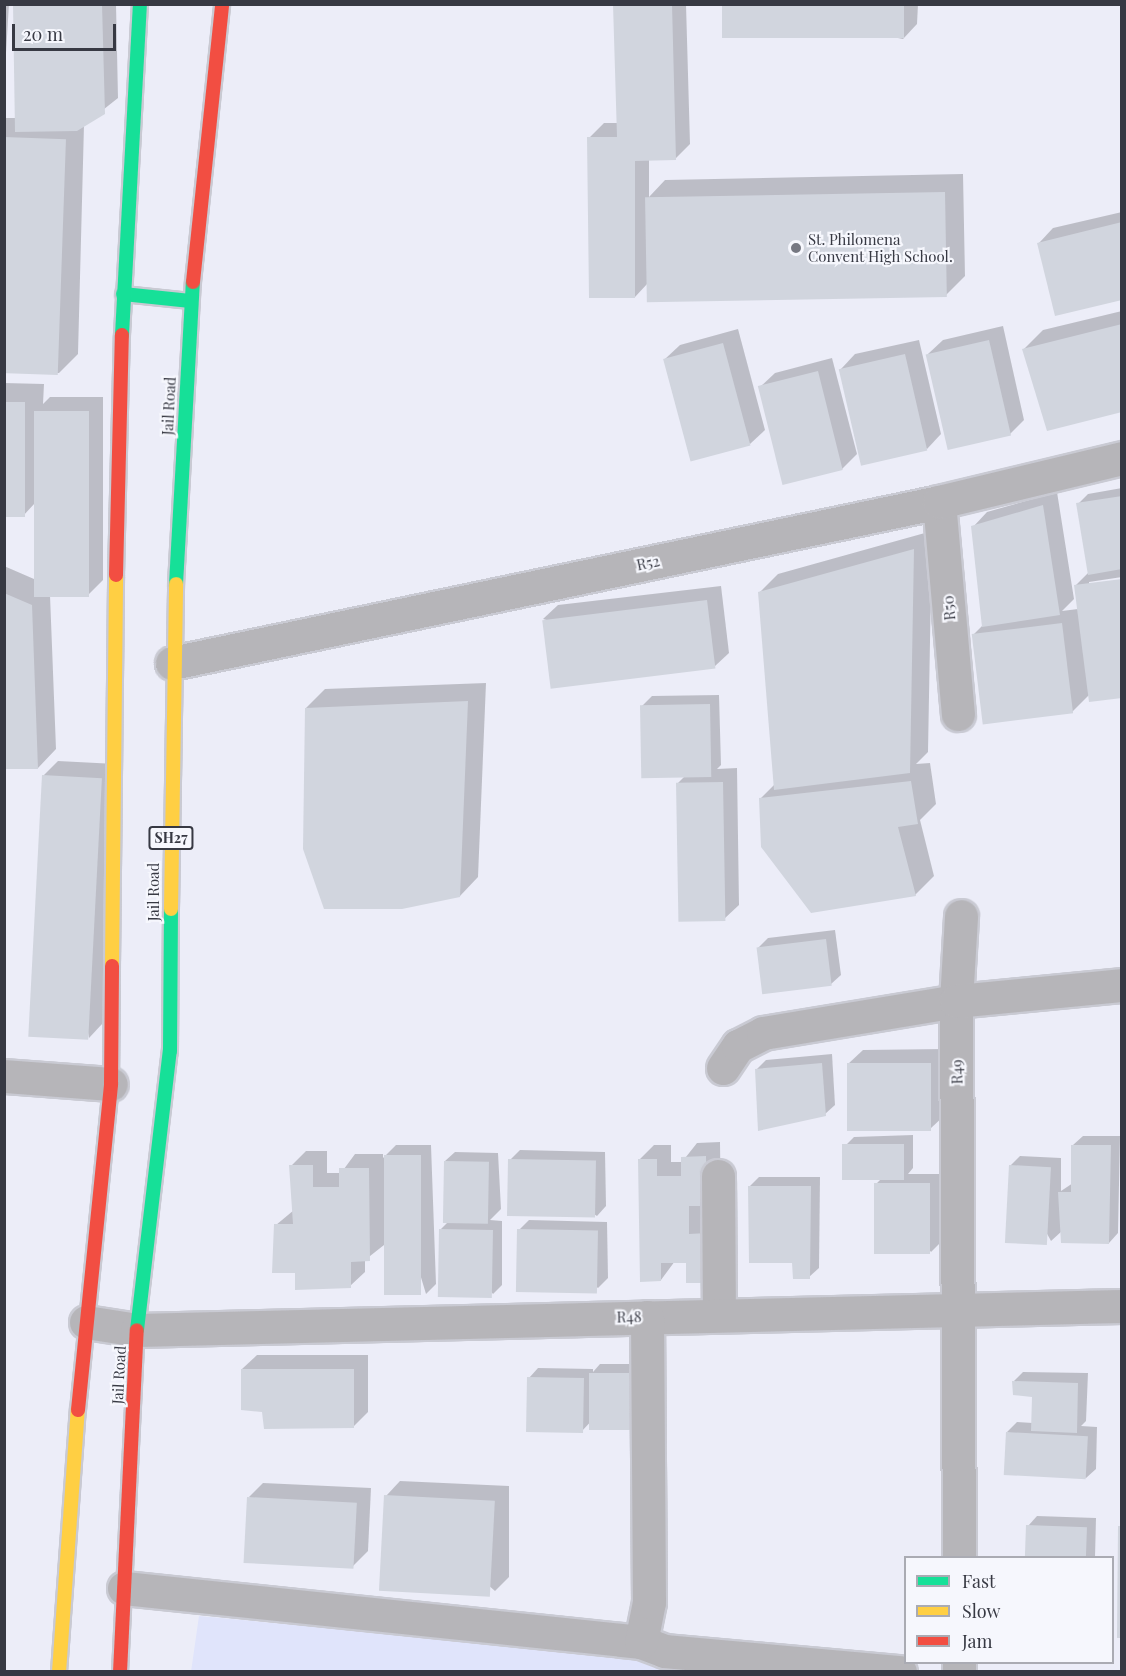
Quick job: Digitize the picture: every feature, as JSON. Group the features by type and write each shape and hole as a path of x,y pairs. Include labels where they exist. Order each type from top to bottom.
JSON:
{"main road":[{"path":"59,1671 86,1322 111,1084 117,418 140,4"},
{"name":"Jail Road","path":"120,1671 137,1330 170,1051 172,663 191,301 222,4"},
{"path":"123,294 191,301"}],"street":[{"name":"R52","path":"172,663 939,502 1122,458"},
{"name":"R50","path":"939,502 958,714"},
{"name":"R49","path":"959,1556 956,1001 961,916"},
{"path":"723,1068 738,1046 763,1033 956,1001 1122,985"},
{"path":"4,1076 111,1084"},
{"path":"718,1176 719,1315"},
{"name":"R48","path":"86,1322 137,1330 1122,1306"},
{"path":"641,1642 650,1602 647,1317"},
{"path":"124,1588 641,1642 664,1651 900,1671"}],"shaded area":[{"path":"199,1616 788,1671 191,1672"}],"building":[{"path":"13,4 102,4 105,114 77,131 15,132"},
{"path":"613,4 672,4 676,160 635,161 635,298 589,298 587,137 617,137"},
{"path":"722,4 904,4 904,38 722,38"},
{"path":"4,137 66,139 58,375 4,373"},
{"name":"St. Philomena Convent High School.","path":"945,192 947,297 647,302 645,197"},
{"path":"1122,222 1122,300 1055,316 1037,243"},
{"path":"1122,324 1122,412 1047,431 1022,349"},
{"path":"989,340 1011,435 948,450 926,355"},
{"path":"723,343 750,445 691,461 663,359"},
{"path":"905,354 927,450 861,466 839,369"},
{"path":"818,371 843,470 783,485 758,386"},
{"path":"4,402 25,402 25,517 4,517"},
{"path":"34,411 89,411 89,597 34,597"},
{"path":"1122,496 1122,569 1088,575 1076,503"},
{"path":"1043,505 1060,615 982,627 971,526"},
{"path":"914,549 910,773 774,790 758,592"},
{"path":"1122,579 1122,698 1089,702 1074,585"},
{"path":"4,593 32,605 38,769 4,769"},
{"path":"707,600 715,668 551,689 542,620"},
{"path":"1062,623 1073,713 983,724 972,634"},
{"path":"468,701 460,897 402,909 324,909 303,849 305,708"},
{"path":"710,704 711,777 641,778 640,705"},
{"path":"42,775 102,778 88,1040 28,1037"},
{"path":"911,781 918,824 898,827 916,896 811,913 761,847 759,798"},
{"path":"723,782 725,921 678,922 676,783"},
{"path":"826,939 832,986 762,994 757,948"},
{"path":"822,1063 826,1116 758,1131 755,1069"},
{"path":"847,1063 931,1063 931,1131 847,1131"},
{"path":"842,1144 904,1144 904,1180 842,1180"},
{"path":"1071,1145 1111,1145 1109,1244 1061,1243 1058,1192 1071,1192"},
{"path":"384,1155 421,1155 421,1295 384,1295"},
{"path":"706,1156 707,1206 689,1206 689,1234 707,1233 708,1283 686,1283 686,1263 661,1263 661,1281 640,1282 638,1159 657,1159 657,1176 681,1176 681,1157"},
{"path":"508,1159 596,1161 595,1218 507,1216"},
{"path":"444,1161 489,1162 488,1224 443,1223"},
{"path":"289,1165 313,1165 313,1187 339,1187 339,1168 369,1168 370,1261 351,1262 351,1288 295,1290 295,1273 272,1273 274,1224 293,1224"},
{"path":"1009,1165 1051,1167 1047,1245 1005,1243"},
{"path":"874,1183 930,1183 930,1254 874,1254"},
{"path":"748,1186 811,1186 810,1279 793,1279 792,1263 749,1263"},
{"path":"439,1229 493,1230 492,1298 438,1297"},
{"path":"517,1229 598,1230 597,1293 516,1292"},
{"path":"241,1369 354,1369 354,1428 264,1429 262,1412 241,1410"},
{"path":"589,1373 635,1373 635,1430 589,1430"},
{"path":"527,1377 584,1378 583,1433 526,1432"},
{"path":"1012,1381 1078,1383 1077,1433 1031,1431 1032,1397 1013,1395"},
{"path":"1006,1432 1088,1436 1086,1479 1004,1475"},
{"path":"384,1495 495,1501 490,1597 379,1591"},
{"path":"247,1497 357,1503 353,1569 244,1563"},
{"path":"1026,1525 1087,1527 1086,1556 1025,1556"},
{"path":"1118,1526 1122,1526 1122,1638 1117,1638"}],"traffic: fast":[{"path":"122,335 140,4"},
{"path":"176,584 193,282"},
{"path":"123,294 191,301"},
{"path":"137,1330 170,1051 171,909"}],"traffic: slow":[{"path":"112,966 116,575"},
{"path":"171,909 176,584"},
{"path":"59,1672 78,1410"}],"traffic: jam":[{"path":"193,282 222,4"},
{"path":"116,575 122,335"},
{"path":"78,1410 111,1084 112,966"},
{"path":"120,1672 137,1330"}],"place":[{"name":"St. Philomena Convent High School.","path":"796,248"}]}
